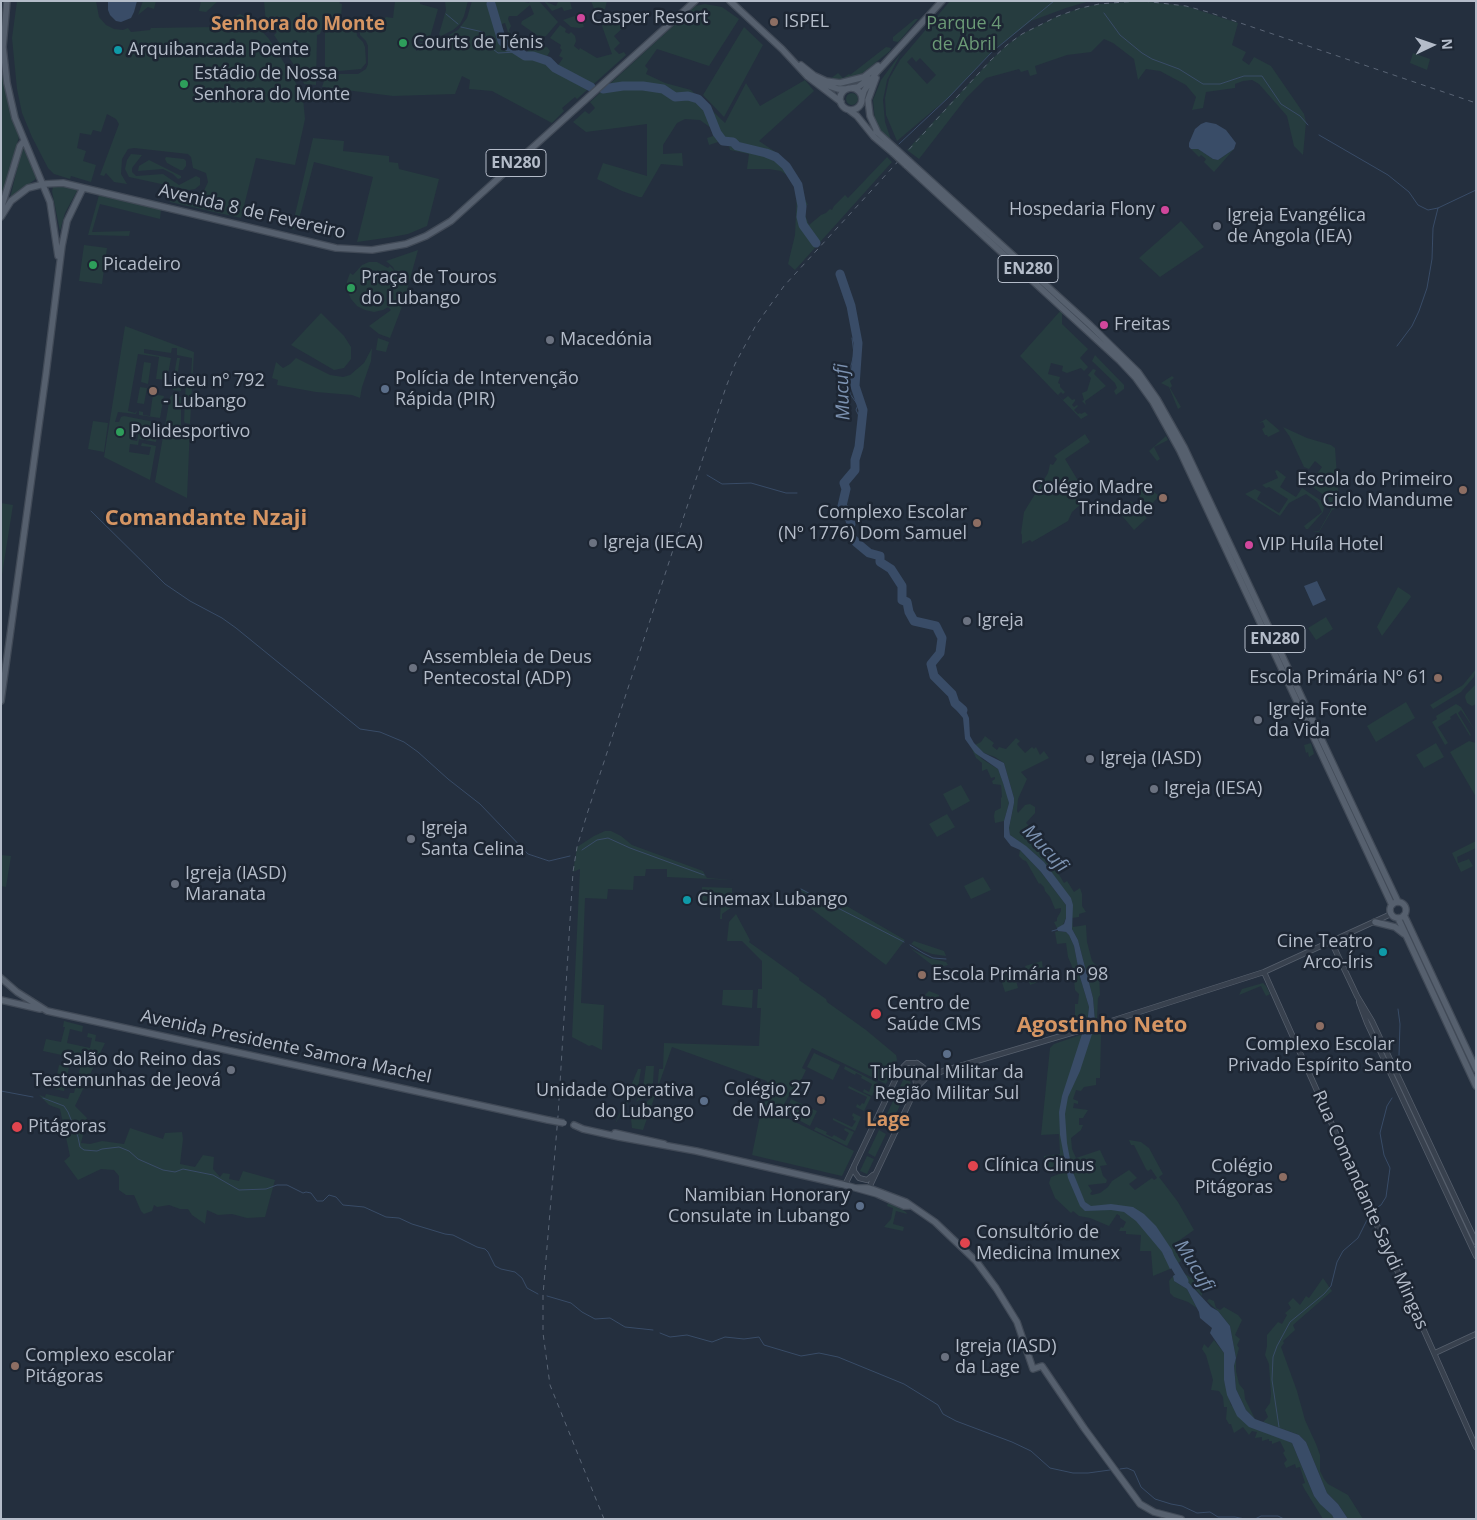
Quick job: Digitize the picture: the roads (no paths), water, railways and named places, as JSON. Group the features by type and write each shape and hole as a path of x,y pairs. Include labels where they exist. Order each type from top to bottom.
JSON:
{"main road":[{"name":"EN280","path":"1,217 16,196 28,188 44,184 24,141 13,111 5,72 3,47 7,1"},
{"name":"Avenida 8 de Fevereiro","path":"44,184 63,183 336,248 372,250 406,244 426,236 451,221 695,1"},
{"path":"730,1 816,83 849,110 858,108 864,91 876,73"},
{"path":"841,102 842,93 864,83 876,73 942,1"},
{"path":"782,49 832,88 857,90 862,100"},
{"path":"813,75 834,82 850,82 864,77 890,58"},
{"path":"878,133 870,116 868,100 876,78 890,58"},
{"name":"EN280","path":"862,100 868,120 895,151 1120,361 1135,377 1153,402 1180,451 1395,904"},
{"name":"EN280","path":"849,110 854,113 874,137 895,151"},
{"path":"1,209 20,146 24,141"},
{"name":"EN280","path":"36,166 49,180 63,183"},
{"path":"44,184 52,209 59,270"},
{"path":"1,700 62,246 67,221 83,188"},
{"path":"1395,904 1405,906 1406,911 1401,917 1394,917 1390,914 1390,910 1395,904"},
{"path":"1401,917 1408,940 1476,1086"},
{"path":"1401,917 1476,1069"},
{"path":"1375,922 1395,926 1401,930 1408,940"},
{"name":"Avenida Presidente Samora Machel","path":"1,978 17,992 47,1011 548,1120 658,1142 868,1190 906,1202 909,1206 935,1222 976,1261 989,1278 1016,1322 1033,1369 1042,1366 1084,1428 1140,1504 1154,1512 1181,1519"},
{"path":"1,1000 47,1011"}],"street":[{"path":"916,1088 926,1078 943,1071 1105,1023 1264,972 1390,914"},
{"path":"1332,941 1367,1023 1476,1256"},
{"name":"Rua Comandante Saydi Mingas","path":"1264,972 1476,1447"},
{"path":"1357,996 1372,1021 1476,1242"},
{"path":"845,1185 904,1066 907,1063 917,1063 928,1070 943,1071"},
{"path":"868,1190 916,1088 920,1073 917,1063"},
{"path":"898,1076 906,1071 913,1073 916,1088"},
{"path":"855,1163 856,1175 863,1180 867,1180 875,1172"},
{"path":"1435,1352 1476,1334"}],"water":[{"path":"108,1 137,1 131,18 121,22 116,21 110,15"},
{"path":"1206,122 1216,124 1226,130 1236,143 1234,149 1218,160 1213,159 1198,149 1191,149 1189,147 1195,129"},
{"path":"1317,581 1326,600 1313,606 1304,586"},
{"path":"957,701 966,711 969,718 970,736 974,743 984,753 1004,763 1014,798 1009,828 1010,835 1044,862 1071,898 1073,905 1072,929 1078,940 1093,998 1095,1021 1092,1023 1087,1024 1089,1007 1080,977 1074,946 1069,935 1066,932 1058,931 1057,928 1064,924 1066,905 1041,872 1020,850 1011,846 1004,837 1004,821 1009,803 1003,783 998,769 975,753 965,739 963,718 952,705"},
{"path":"1093,1031 1080,1071 1068,1097 1065,1114 1067,1143 1072,1170 1085,1202 1091,1206 1111,1204 1133,1207 1144,1214 1156,1226 1172,1250 1177,1264 1170,1269 1162,1252 1136,1221 1124,1212 1111,1210 1085,1211 1080,1206 1068,1178 1060,1135 1059,1112 1062,1096 1082,1034"},
{"path":"1181,1271 1187,1277 1187,1281 1211,1307 1218,1311 1230,1326 1236,1358 1234,1366 1236,1389 1246,1410 1255,1419 1299,1435 1306,1442 1327,1493 1338,1504 1348,1519 1334,1519 1314,1496 1292,1443 1249,1427 1237,1416 1227,1395 1224,1380 1224,1353 1210,1333 1212,1328 1200,1318 1199,1312 1187,1289 1174,1281 1173,1276"}],"waterway":[{"path":"899,144 949,97 992,52 1054,1"},
{"name":"Mucufi","path":"491,4 502,41 508,47 525,56 533,56 548,61 555,68 591,87"},
{"path":"1104,13 1120,35 1142,53 1152,59 1179,69 1203,84 1220,84 1244,76 1262,76 1281,104 1300,116 1308,125"},
{"path":"446,14 458,24"},
{"path":"461,27 483,32 489,46 498,53 518,52"},
{"name":"Mucufi","path":"603,89 643,86 663,89 675,97 688,96 698,99 707,108 717,133 723,141 733,142 737,146 766,153 776,157 786,166 798,185 803,225 816,243"},
{"path":"1319,135 1388,175 1409,192 1418,205 1428,210 1438,208 1476,190"},
{"path":"1397,346 1412,326 1427,288 1432,259 1433,228 1438,208"},
{"name":"Mucufi","path":"840,274 851,306 858,343 855,386 863,410 855,470 844,483 846,489 842,506 848,513 851,524 848,530 851,537 857,543 869,553 880,556 880,562 891,569 902,586 902,600 907,602 909,612 914,621 936,626 942,638 940,653 931,664 934,676 952,694 955,703 963,710"},
{"path":"852,338 854,354 849,384 850,394 858,405 856,410 862,422"},
{"path":"707,475 722,484 751,483 786,493 797,493"},
{"path":"91,511 165,584 236,628 360,729 380,732 404,742 418,752 480,804 528,854 549,861 570,856"},
{"path":"582,850 597,840 608,838 704,875"},
{"path":"801,889 904,942"},
{"path":"1052,931 1059,929"},
{"path":"910,945 933,958 946,959"},
{"path":"1398,1009 1400,1024 1399,1055"},
{"path":"1,1091 33,1097"},
{"path":"43,1098 64,1106 78,1137 80,1147 84,1150 97,1151 119,1147 129,1151 138,1159 163,1170 175,1172 183,1169 213,1175 239,1190 266,1189 277,1185 287,1185 303,1193 311,1193 317,1201 323,1201 329,1195 336,1197 343,1205 364,1207 386,1217 399,1218 412,1224 453,1235 485,1249 495,1266 515,1272 522,1278 527,1288 538,1294"},
{"path":"1376,1208 1381,1205 1386,1197 1390,1168 1384,1155 1380,1133 1387,1106 1392,1098"},
{"path":"1279,1427 1272,1380 1273,1357 1277,1346 1290,1322 1331,1286 1337,1262 1343,1251 1358,1238 1367,1220"},
{"name":"Mucufi","path":"1169,1256 1184,1281"},
{"path":"547,1296 571,1303 595,1319 610,1318 625,1327 653,1330"},
{"path":"660,1333 670,1337 687,1335 712,1342 725,1337 744,1339 759,1337 764,1345 801,1356 819,1353 838,1357 904,1384 938,1405 943,1414 1031,1451 1050,1468 1073,1473 1110,1470"},
{"path":"1120,1469 1127,1468 1134,1471 1141,1487 1155,1499 1182,1506 1197,1513 1210,1512 1218,1517 1245,1519"},
{"path":"1255,1519 1261,1516 1278,1516 1284,1519"}],"railway":[{"path":"604,1519 550,1385 543,1333 543,1295 558,1116 573,872 577,847 588,811 726,387 735,364 756,325 784,286 990,61 1022,34 1058,16 1081,8 1099,4 1143,1 1186,6 1476,103"}],"place":[{"name":"Casper Resort","path":"581,18"},
{"name":"ISPEL","path":"774,22"},
{"name":"Courts de Ténis","path":"403,43"},
{"name":"Arquibancada Poente","path":"118,50"},
{"name":"Estádio de Nossa Senhora do Monte","path":"184,84"},
{"name":"Hospedaria Flony","path":"1165,210"},
{"name":"Igreja Evangélica de Angola (IEA)","path":"1217,226"},
{"name":"Picadeiro","path":"93,265"},
{"name":"Praça de Touros do Lubango","path":"351,288"},
{"name":"Freitas","path":"1104,325"},
{"name":"Macedónia","path":"550,340"},
{"name":"Polícia de Intervenção Rápida (PIR)","path":"385,389"},
{"name":"Liceu nº 792 - Lubango","path":"153,391"},
{"name":"Polidesportivo","path":"120,432"},
{"name":"Escola do Primeiro Ciclo Mandume","path":"1463,490"},
{"name":"Colégio Madre Trindade","path":"1163,498"},
{"name":"Complexo Escolar (Nº 1776) Dom Samuel","path":"977,523"},
{"name":"Igreja (IECA)","path":"593,543"},
{"name":"VIP Huíla Hotel","path":"1249,545"},
{"name":"Igreja","path":"967,621"},
{"name":"Assembleia de Deus Pentecostal (ADP)","path":"413,668"},
{"name":"Escola Primária Nº 61","path":"1438,678"},
{"name":"Igreja Fonte da Vida","path":"1258,720"},
{"name":"Igreja (IASD)","path":"1090,759"},
{"name":"Igreja (IESA)","path":"1154,789"},
{"name":"Igreja Santa Celina","path":"411,839"},
{"name":"Igreja (IASD) Maranata","path":"175,884"},
{"name":"Cinemax Lubango","path":"687,900"},
{"name":"Cine Teatro Arco-Íris","path":"1383,952"},
{"name":"Escola Primária nº 98","path":"922,975"},
{"name":"Centro de Saúde CMS","path":"876,1014"},
{"name":"Complexo Escolar Privado Espírito Santo","path":"1320,1026"},
{"name":"Tribunal Militar da Região Militar Sul","path":"947,1054"},
{"name":"Salão do Reino das Testemunhas de Jeová","path":"231,1070"},
{"name":"Colégio 27 de Março","path":"821,1100"},
{"name":"Unidade Operativa do Lubango","path":"704,1101"},
{"name":"Pitágoras","path":"17,1127"},
{"name":"Clínica Clinus","path":"973,1166"},
{"name":"Colégio Pitágoras","path":"1283,1177"},
{"name":"Namibian Honorary Consulate in Lubango","path":"860,1206"},
{"name":"Consultório de Medicina Imunex","path":"965,1243"},
{"name":"Igreja (IASD) da Lage","path":"945,1357"},
{"name":"Complexo escolar Pitágoras","path":"15,1366"}],"district":[{"name":"Senhora do Monte","path":"298,25"},
{"name":"Comandante Nzaji","path":"206,519"},
{"name":"Agostinho Neto","path":"1102,1026"},
{"name":"Lage","path":"888,1121"}],"park label":[{"name":"Parque 4 de Abril","path":"964,34"}]}
